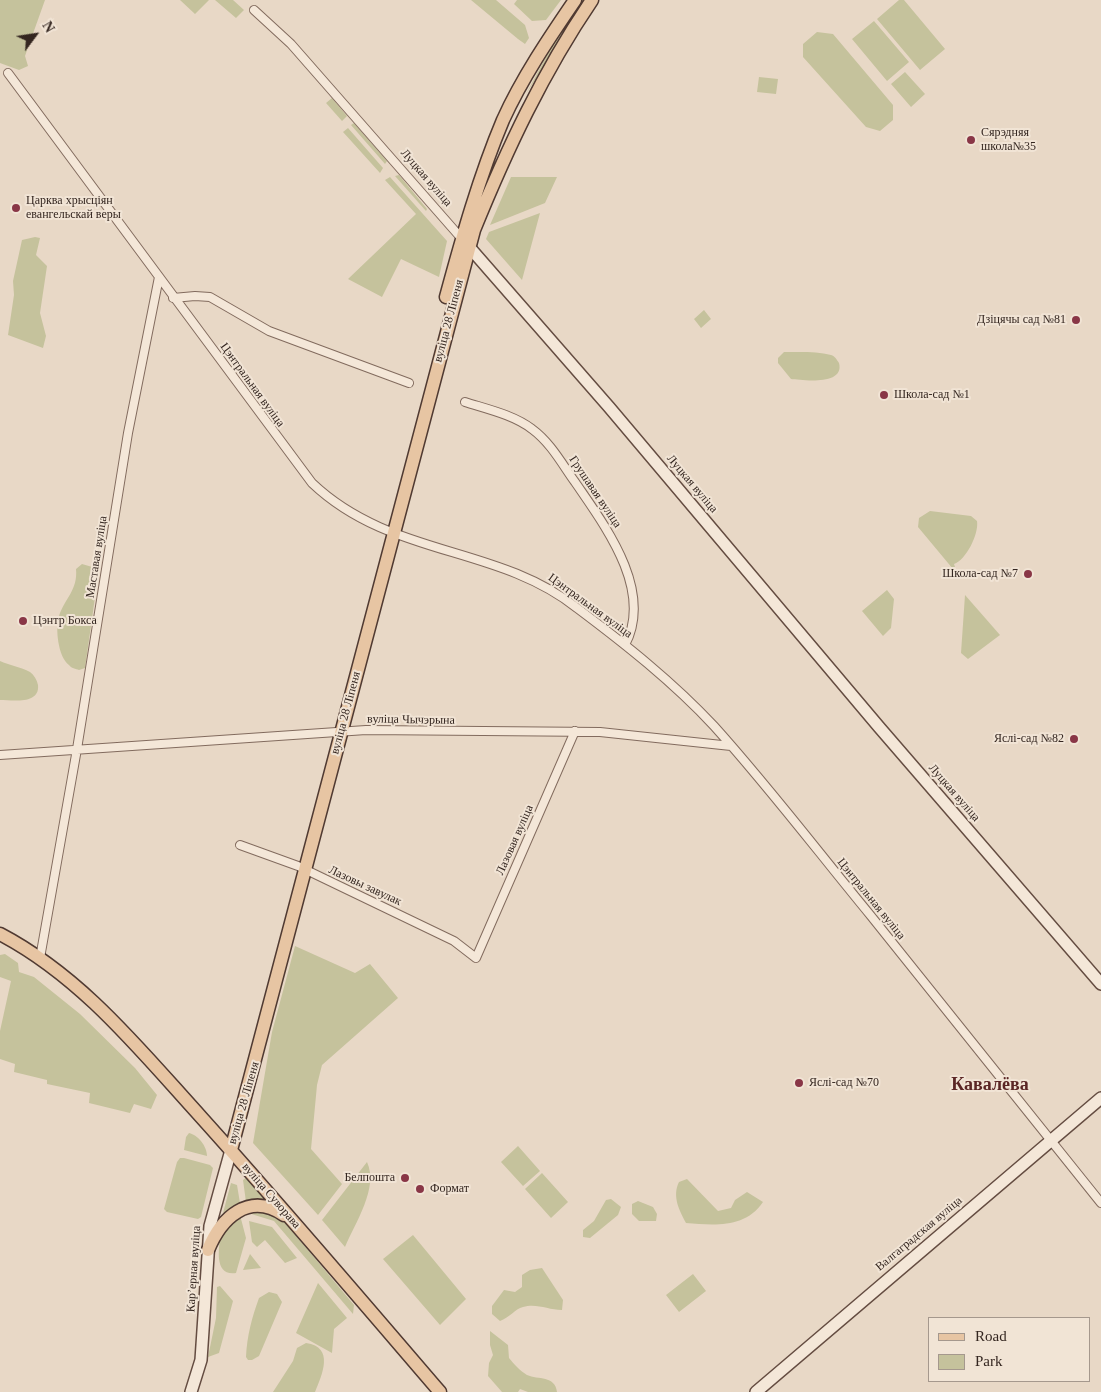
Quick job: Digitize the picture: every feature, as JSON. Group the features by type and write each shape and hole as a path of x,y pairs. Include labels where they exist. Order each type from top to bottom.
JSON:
{"main road":[{"name":"вуліца 28 Ліпеня","path":"231,1150 237,1103 302,868 486,166 514,99 575,0"},
{"name":"вуліца 28 Ліпеня","path":"466,243 528,108 566,38 592,0"},
{"path":"514,99 528,108"},
{"name":"Луцкая вуліца","path":"466,243 1101,984"},
{"name":"вуліца Суворава","path":"0,934 40,958 74,985 112,1020 231,1150 440,1392"},
{"name":"Валгаградская вуліца","path":"756,1392 1101,1098"},
{"name":"Карʼерная вуліца","path":"191,1392 201,1360 210,1226 231,1150"},
{"path":"208,1250 221,1225 244,1208 270,1207 297,1226"}],"street":[{"name":"Луцкая вуліца","path":"254,10 291,44 466,243"},
{"name":"Цэнтральная вуліца","path":"8,73 312,483 340,506 389,532 420,544 504,568 539,582 563,597 625,645 682,695 731,746 772,794 1101,1203"},
{"name":"Маставая вуліца","path":"40,958 77,749 128,433 159,277"},
{"path":"174,298 195,296 210,298 269,331 408,383"},
{"name":"Грушавая вуліца","path":"466,402 517,420 532,429 554,452 594,510 618,548 630,583 633,620 625,645"},
{"name":"вуліца Чычэрына","path":"0,755 337,732 575,731 641,734 731,746"},
{"name":"Лазовая вуліца","path":"476,958 575,731"},
{"name":"Лазовы завулак","path":"240,844 302,868 454,941 476,958"}],"green space":[{"path":"0,0 45,0 25,56 28,66 19,70 0,63"},
{"path":"180,0 209,0 195,14"},
{"path":"215,0 233,0 244,10 236,18"},
{"path":"471,0 496,0 525,25 529,38 525,44 518,39"},
{"path":"517,0 561,0 546,20 532,21 514,4"},
{"path":"582,0 586,0 526,94 558,35"},
{"path":"899,0 904,0 945,49 920,70 877,19"},
{"path":"874,21 909,62 887,81 852,39"},
{"path":"817,32 833,34 893,105 893,120 880,131 866,127 803,57 803,44"},
{"path":"905,72 925,94 911,107 891,84"},
{"path":"759,77 778,79 776,94 757,92"},
{"path":"332,98 347,116 342,121 326,103"},
{"path":"354,123 387,161 385,164 351,125"},
{"path":"348,128 383,168 380,173 343,132"},
{"path":"399,175 427,209 426,211 395,176"},
{"path":"390,177 447,241 439,277 401,259 382,297 348,279 416,214 385,180"},
{"path":"511,177 557,177 545,203 490,225"},
{"path":"540,213 522,280 486,239 489,232"},
{"path":"35,237 40,238 36,255 47,266 40,313 46,336 43,348 8,335 14,295 13,281 22,240"},
{"path":"704,310 711,319 701,328 694,319"},
{"path":"784,352 814,352 831,355 839,363 839,370 836,375 821,380 791,379 778,363 778,358"},
{"path":"930,511 971,516 977,521 976,533 971,546 959,562 954,564 955,567 953,569 918,527 919,518"},
{"path":"82,564 99,569 85,668 79,670 70,666 62,656 57,628 59,616 75,583 76,569"},
{"path":"887,590 894,599 891,628 883,636 862,611"},
{"path":"965,595 1000,635 968,659 961,653"},
{"path":"0,661 31,673 38,685 35,696 18,701 0,700"},
{"path":"295,946 355,973 370,964 398,998 322,1065 317,1085 311,1149 342,1184 318,1215 253,1143 272,1032"},
{"path":"5,954 18,963 19,972 34,977 80,1014 135,1068 157,1095 151,1109 134,1104 130,1113 89,1103 90,1093 47,1084 47,1080 14,1072 15,1064 0,1059 0,1031 11,981 0,977 0,955"},
{"path":"189,1133 196,1136 201,1142 207,1156 184,1150 186,1137"},
{"path":"518,1146 540,1171 523,1186 501,1162"},
{"path":"180,1158 210,1165 213,1168 201,1217 198,1219 167,1212 164,1209 177,1162"},
{"path":"367,1162 370,1172 368,1194 345,1247 322,1220"},
{"path":"542,1173 568,1202 551,1218 525,1189"},
{"path":"247,1177 265,1199 246,1202 243,1180"},
{"path":"687,1179 718,1211 731,1208 735,1200 747,1192 763,1202 756,1211 738,1221 717,1224 686,1223 679,1208 676,1192 679,1182"},
{"path":"231,1183 237,1185 240,1203 223,1213"},
{"path":"611,1199 621,1207 618,1215 590,1238 583,1237 583,1230 594,1221 606,1200"},
{"path":"638,1201 653,1207 657,1214 656,1221 639,1221 632,1214 632,1204"},
{"path":"262,1209 283,1220 354,1305 353,1314 274,1221 248,1213"},
{"path":"240,1215 246,1238 236,1273 229,1273 224,1270 219,1261 220,1236"},
{"path":"249,1221 272,1227 297,1258 285,1263 265,1240 257,1247 252,1242"},
{"path":"413,1235 466,1299 440,1325 383,1259"},
{"path":"250,1254 261,1268 243,1270"},
{"path":"542,1268 563,1300 562,1310 528,1306 520,1308 500,1321 492,1314 492,1306 504,1290 515,1292 522,1287 522,1275 530,1270"},
{"path":"693,1274 706,1291 679,1312 666,1295"},
{"path":"318,1283 347,1318 334,1329 332,1353 296,1333"},
{"path":"220,1286 233,1301 219,1353 208,1357 216,1318 217,1287"},
{"path":"269,1292 277,1294 282,1302 259,1356 248,1360 246,1357 247,1342 254,1312 259,1298"},
{"path":"490,1331 508,1345 509,1358 520,1369 527,1375 550,1380 556,1387 557,1392 528,1392 520,1389 518,1392 502,1392 488,1376 489,1363 493,1355 490,1345"},
{"path":"306,1343 321,1350 323,1356 323,1370 315,1392 273,1392 293,1361 297,1348"}],"place":[{"name":"Сярэдняя школа№35","path":"971,140"},
{"name":"Царква хрысціян евангельскай веры","path":"16,208"},
{"name":"Дзіцячы сад №81","path":"1076,320"},
{"name":"Школа-сад №1","path":"884,395"},
{"name":"Школа-сад №7","path":"1028,574"},
{"name":"Цэнтр Бокса","path":"23,621"},
{"name":"Яслі-сад №82","path":"1074,739"},
{"name":"Яслі-сад №70","path":"799,1083"},
{"name":"Белпошта","path":"405,1178"},
{"name":"Формат","path":"420,1189"}],"district":[{"name":"Кавалёва","path":"990,1085"}]}
